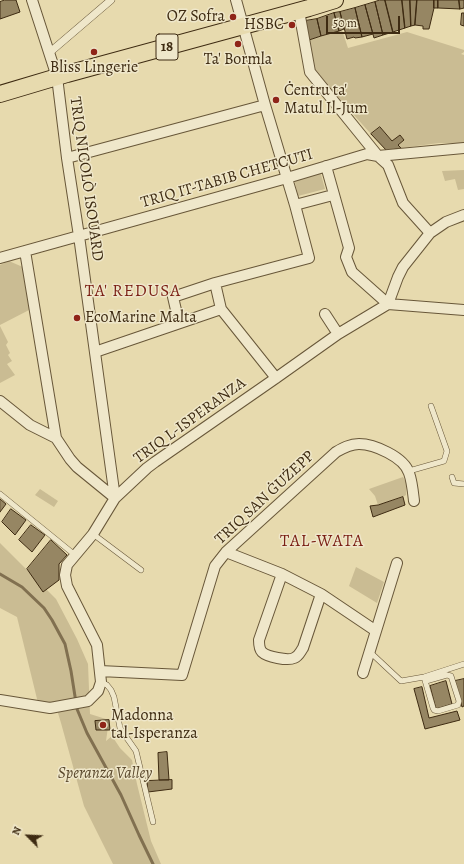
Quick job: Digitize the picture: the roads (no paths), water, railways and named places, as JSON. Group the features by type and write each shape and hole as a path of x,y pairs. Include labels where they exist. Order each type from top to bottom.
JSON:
{"main road":[{"name":"18","path":"0,94 243,26 305,6 335,0"}],"street":[{"name":"TRIQ NICOLÒ ISOUARD","path":"32,0 57,77 115,498"},
{"path":"49,53 111,0"},
{"path":"180,323 172,297 215,283 309,258 236,0"},
{"path":"305,6 310,72 378,156 388,164 403,203 430,233"},
{"path":"67,158 265,105"},
{"name":"TRIQ IT-TABIB CHETCUTI","path":"0,258 287,178 367,154 378,156 464,148"},
{"path":"326,166 349,248 346,257 352,272 388,304 464,310"},
{"path":"295,205 333,195"},
{"path":"388,304 398,277 430,233 446,222 464,215"},
{"path":"25,251 56,438 77,467 115,498"},
{"path":"215,283 221,309 276,378"},
{"name":"TRIQ L-ISPERANZA","path":"101,682 97,645 67,586 65,576 67,565 93,534 115,498 155,462 338,334 388,304"},
{"path":"95,352 221,309"},
{"path":"325,314 338,334"},
{"path":"0,401 30,425 56,438"},
{"name":"TRIQ SAN ĠUŻEPP","path":"100,671 182,675 215,566 226,552 336,452 347,446 358,444 374,446 388,452 400,460 409,471"},
{"path":"409,471 414,500"},
{"path":"226,552 282,574 321,594 376,631"},
{"path":"363,673 397,563"},
{"path":"282,574 259,640 259,646 262,652 285,659 292,659 299,655 303,648 321,594"},
{"path":"0,700 50,708 88,701 98,691 101,682"}],"lane":[{"path":"409,471 444,461 447,451 431,406"},
{"path":"452,477 454,483 464,484"},
{"path":"0,494 75,555"},
{"path":"93,534 141,570"},
{"path":"370,652 401,681 447,675 452,676 459,701 458,705 438,711 434,710 425,679"},
{"path":"425,679 464,664"},
{"path":"101,682 107,685 111,690 114,697 120,728 136,751 154,822"}],"waterway":[{"path":"0,574 22,587 44,608 65,644 77,709 87,733 121,795 153,864"}],"place":[{"name":"OZ Sofra","path":"233,17"},
{"name":"HSBC","path":"292,25"},
{"name":"Ta' Bormla","path":"238,44"},
{"name":"Bliss Lingerie","path":"94,52"},
{"name":"Ċentru ta' Matul Il-Jum","path":"276,100"},
{"name":"EcoMarine Malta","path":"77,318"},
{"name":"Madonna tal-Isperanza","path":"103,725"}],"district":[{"name":"TA' REDUSA","path":"133,292"},
{"name":"TAL-WATA","path":"322,542"}],"park label":[{"name":"Speranza Valley","path":"105,774"}]}
